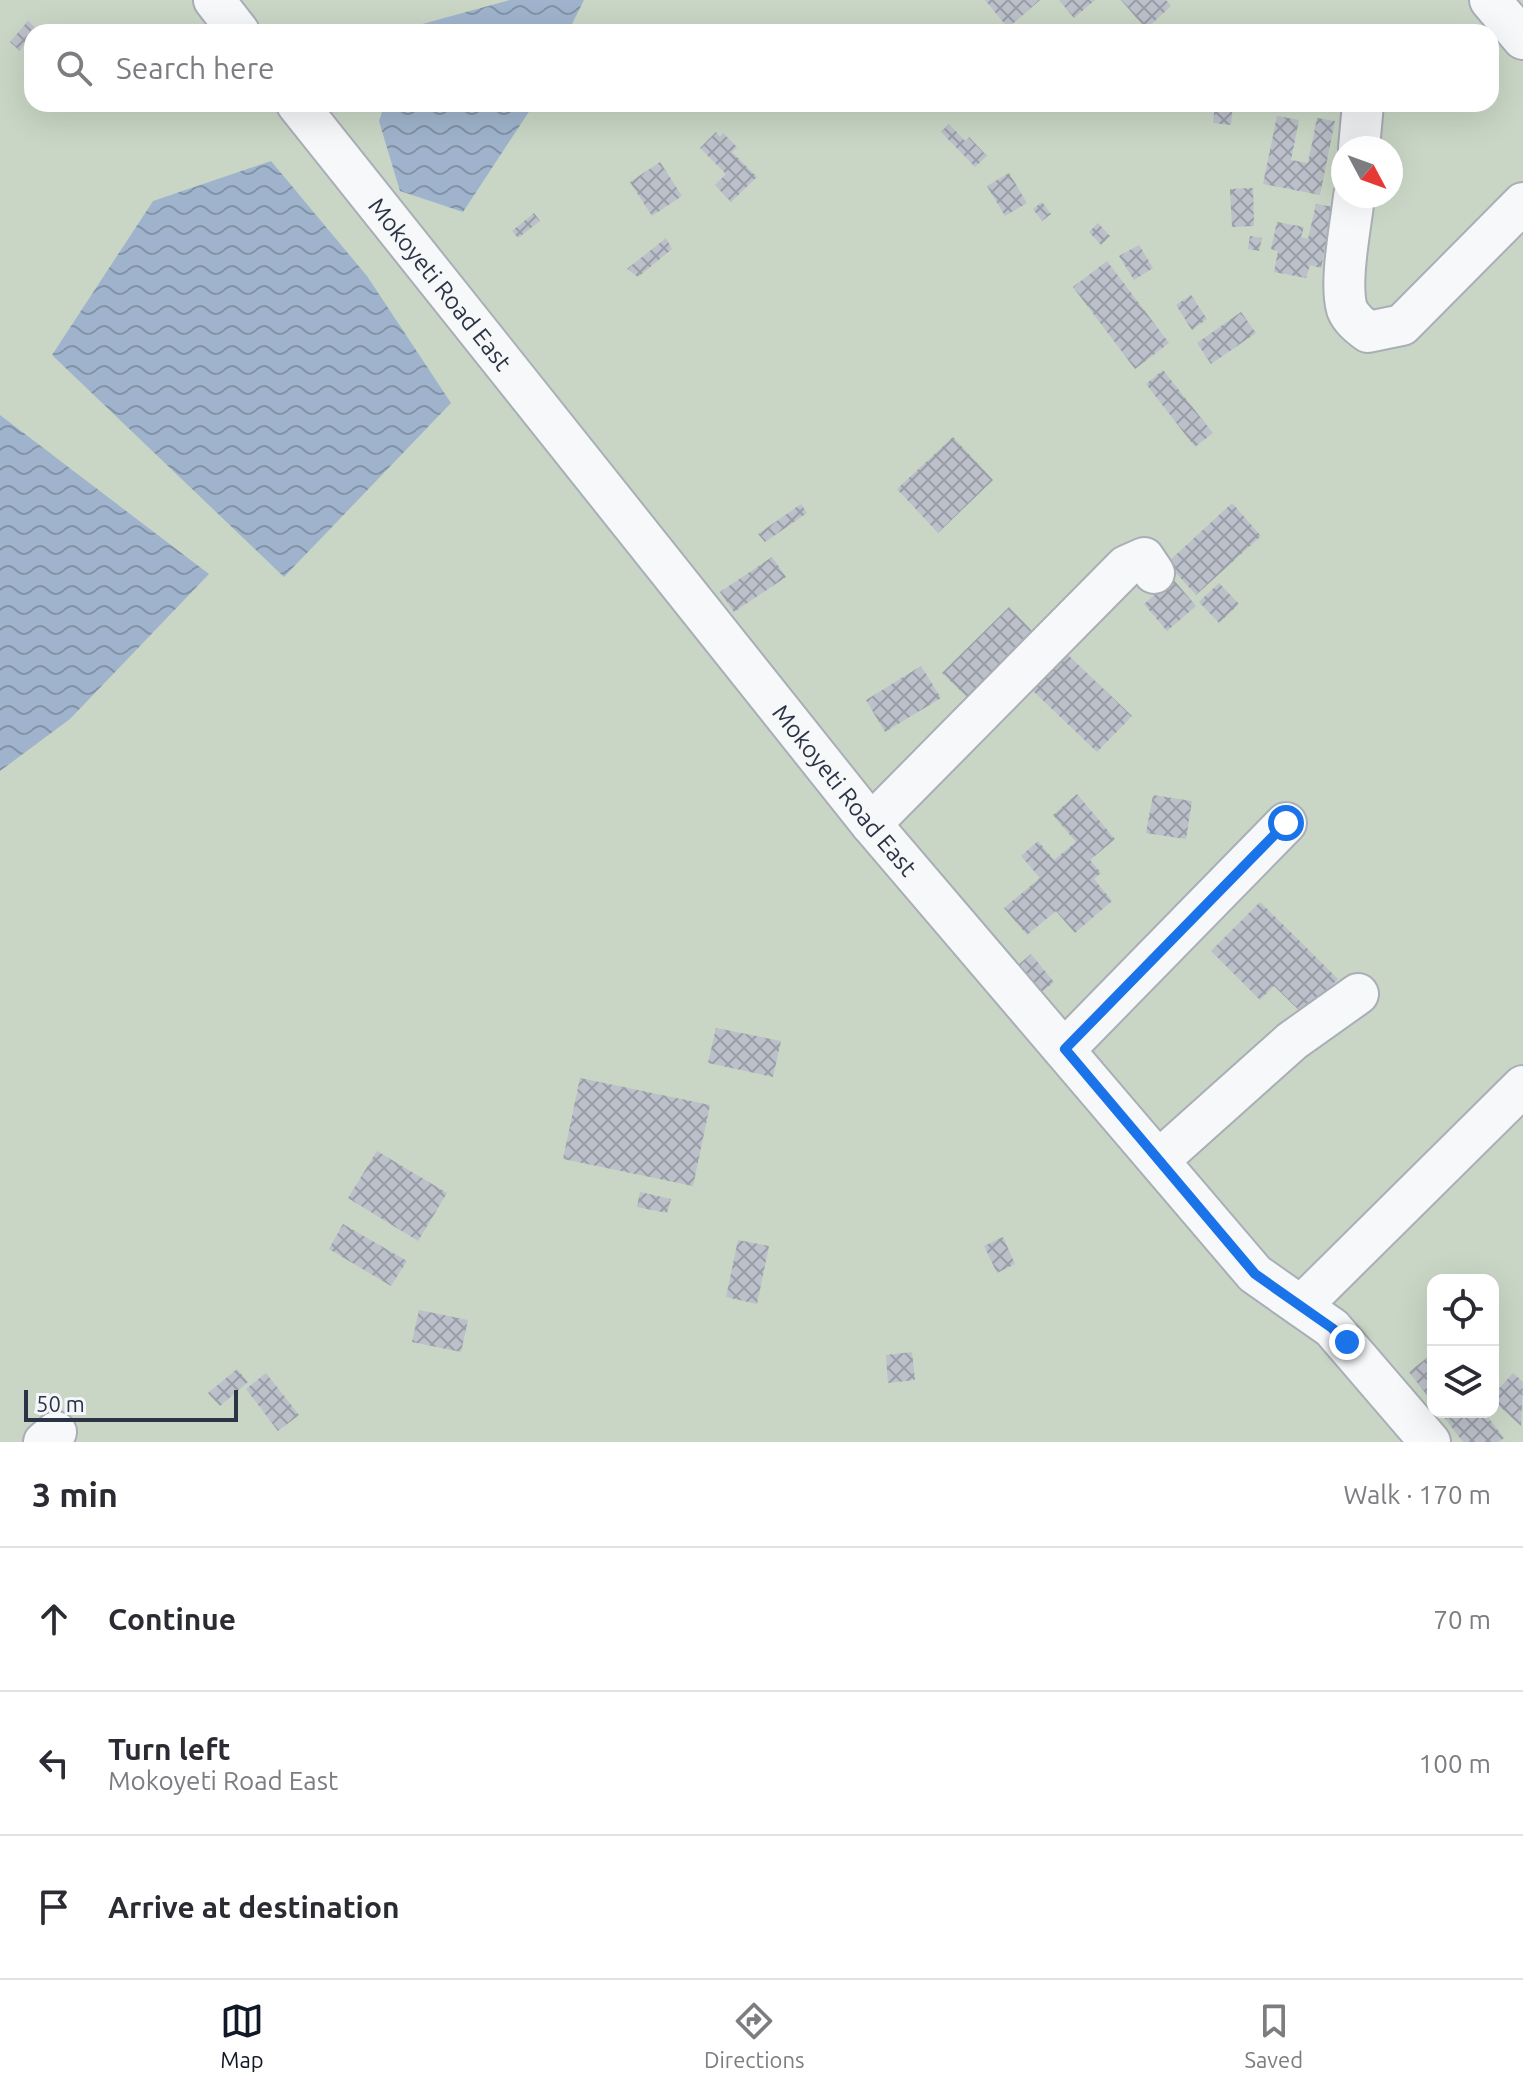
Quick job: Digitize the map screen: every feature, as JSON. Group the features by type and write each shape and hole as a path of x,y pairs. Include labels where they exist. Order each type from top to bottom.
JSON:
{"street":[{"path":"214,0 233,24"},
{"path":"1490,0 1523,39"},
{"name":"Mokoyeti Road East","path":"303,112 871,824 1255,1274 1347,1342 1430,1442"},
{"path":"1360,136 1362,112"},
{"path":"1353,208 1346,285 1348,310 1358,325 1368,332 1402,325 1523,203"},
{"path":"871,824 1126,566 1144,558 1154,573"},
{"path":"1065,1049 1286,823"},
{"path":"1159,1160 1292,1041 1358,994"},
{"path":"1301,1306 1523,1086"}],"green space":[{"path":"0,0 1523,0 1523,1442 0,1442"}],"water":[{"path":"510,0 584,0 572,24 422,24"},
{"path":"382,112 529,112 463,212 400,191 379,121"},
{"path":"271,161 367,276 451,403 284,577 52,355 153,201"},
{"path":"0,415 209,574 70,719 0,771"}],"building":[{"path":"985,0 1040,0 1013,24 1005,24"},
{"path":"1059,0 1095,0 1074,18"},
{"path":"1121,0 1166,0 1171,6 1151,24 1142,24"},
{"path":"24,26 24,45 20,51 10,42"},
{"path":"1214,112 1232,112 1231,125 1213,123"},
{"path":"1277,116 1299,120 1291,160 1308,163 1317,118 1335,121 1320,195 1263,184"},
{"path":"949,124 965,141 969,137 987,156 975,167 941,132"},
{"path":"716,132 720,137 723,133 737,147 732,152 757,177 731,202 715,185 726,174 700,148"},
{"path":"660,162 682,196 652,216 630,182"},
{"path":"1009,173 1027,203 1005,216 987,186"},
{"path":"1253,188 1254,226 1232,227 1230,189"},
{"path":"1042,202 1051,214 1042,221 1033,209"},
{"path":"1316,204 1334,208 1321,268 1310,265 1306,278 1274,272 1278,251 1271,249 1277,222 1304,227 1301,237 1308,239"},
{"path":"534,213 540,221 518,238 512,231"},
{"path":"1098,223 1110,236 1101,245 1089,232"},
{"path":"1250,236 1262,238 1259,251 1248,249"},
{"path":"666,238 672,249 638,277 627,269"},
{"path":"1139,245 1153,268 1134,280 1119,256"},
{"path":"1107,261 1169,343 1135,369 1073,287"},
{"path":"1191,295 1207,319 1192,330 1176,305"},
{"path":"1241,312 1256,333 1211,364 1197,343"},
{"path":"1163,370 1213,433 1195,447 1146,384"},
{"path":"953,437 993,480 938,533 897,489"},
{"path":"1232,503 1261,536 1196,595 1167,563"},
{"path":"801,504 807,513 765,542 758,534"},
{"path":"772,557 786,577 734,612 720,592"},
{"path":"1173,579 1196,606 1167,631 1144,604"},
{"path":"1219,583 1239,604 1219,623 1199,602"},
{"path":"1009,607 1033,632 967,697 942,673"},
{"path":"1066,653 1132,716 1097,752 1031,689"},
{"path":"921,666 941,698 885,732 866,700"},
{"path":"1077,794 1115,839 1090,860 1101,873 1094,879 1112,901 1075,933 1056,911 1027,935 1004,908 1040,878 1021,856 1038,841 1054,860 1076,842 1053,815"},
{"path":"1153,795 1192,801 1186,839 1146,833"},
{"path":"1260,902 1338,979 1303,1014 1274,986 1260,1000 1211,951"},
{"path":"1031,954 1054,982 1040,993 1017,966"},
{"path":"716,1028 781,1041 773,1077 708,1063"},
{"path":"580,1078 710,1105 693,1186 563,1159"},
{"path":"377,1151 447,1193 418,1241 348,1198"},
{"path":"640,1192 671,1199 667,1213 637,1207"},
{"path":"343,1224 407,1261 391,1286 329,1249"},
{"path":"1003,1237 1015,1264 997,1273 984,1246"},
{"path":"738,1240 769,1246 757,1304 726,1297"},
{"path":"419,1310 468,1320 461,1352 412,1342"},
{"path":"912,1352 915,1380 888,1383 886,1355"},
{"path":"1427,1358 1427,1395 1409,1372"},
{"path":"237,1369 248,1382 220,1406 208,1393"},
{"path":"266,1373 299,1415 278,1431 246,1389"},
{"path":"1513,1373 1523,1382 1521,1426 1499,1406 1499,1388"},
{"path":"1445,1418 1489,1418 1504,1438 1499,1442 1463,1442"}],"route":[{"path":"1286,823 1065,1049 1255,1274 1314,1314 1347,1342"}]}
